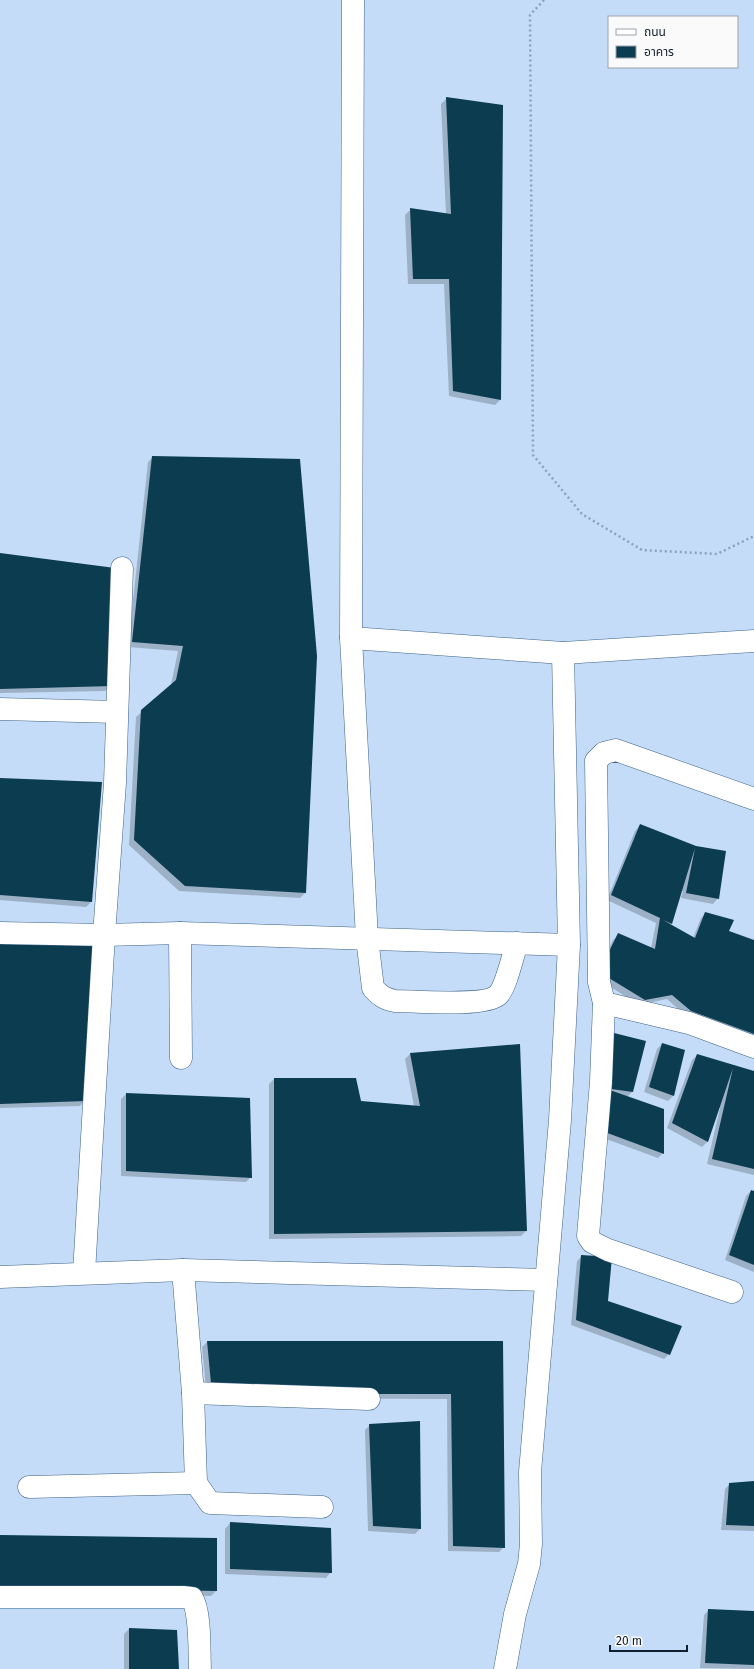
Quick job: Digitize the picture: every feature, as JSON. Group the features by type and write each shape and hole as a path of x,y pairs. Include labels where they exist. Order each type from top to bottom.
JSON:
{"street":[{"path":"353,0 351,638 367,938 374,988 378,994 385,999 394,1001 470,1002 486,1000 498,995 504,983 517,943"},
{"path":"84,1273 114,783 122,568"},
{"path":"351,638 563,653 754,641"},
{"path":"505,1669 515,1614 529,1564 531,1544 530,1472 560,1120 569,945 563,653"},
{"path":"0,709 117,712"},
{"path":"732,1292 608,1250 589,1239 588,1224 601,1082 604,1003 599,982 596,761 604,753 616,750 754,799"},
{"path":"0,934 180,934 367,938 569,945"},
{"path":"180,934 181,1058"},
{"path":"604,1003 689,1023 754,1047"},
{"path":"0,1277 183,1270 546,1280"},
{"path":"183,1270 193,1393 196,1483 210,1503 322,1507"},
{"path":"193,1393 369,1399"},
{"path":"29,1487 196,1483"},
{"path":"0,1597 192,1598 197,1614 200,1669"}],"path":[{"path":"544,0 530,15 533,455 582,514 642,550 717,554 754,536"}],"building":[{"path":"446,97 503,105 501,400 453,391 449,279 413,279 410,208 451,214"},
{"path":"152,456 300,459 317,656 306,893 185,886 134,840 141,710 176,680 183,646 132,642"},
{"path":"0,553 115,568 112,686 0,689"},
{"path":"0,778 102,782 92,902 0,895"},
{"path":"640,824 696,846 726,851 719,899 686,893 695,848 672,924 663,920 695,938 705,912 734,920 729,931 754,940 754,1034 691,1011 672,995 645,1000 599,972 618,933 655,949 660,918 611,895"},
{"path":"96,939 86,1101 0,1104 0,942"},
{"path":"614,1033 646,1041 633,1092 604,1088"},
{"path":"662,1043 685,1050 674,1096 649,1087"},
{"path":"520,1044 527,1231 274,1234 274,1078 356,1078 361,1101 420,1106 410,1053"},
{"path":"697,1054 754,1071 754,1169 712,1159 733,1068 708,1142 672,1123"},
{"path":"604,1088 664,1109 664,1154 602,1131"},
{"path":"126,1093 250,1098 252,1178 126,1171"},
{"path":"751,1190 754,1191 754,1265 729,1255"},
{"path":"581,1255 612,1257 608,1301 682,1326 670,1355 576,1320"},
{"path":"207,1341 503,1341 505,1548 453,1546 451,1394 212,1394"},
{"path":"420,1421 421,1529 373,1526 369,1424"},
{"path":"754,1481 754,1526 726,1525 729,1483"},
{"path":"230,1522 331,1528 332,1573 230,1569"},
{"path":"0,1535 217,1538 217,1591 0,1587"},
{"path":"708,1609 754,1611 754,1665 705,1663"},
{"path":"129,1628 177,1630 179,1669 129,1669"}]}
